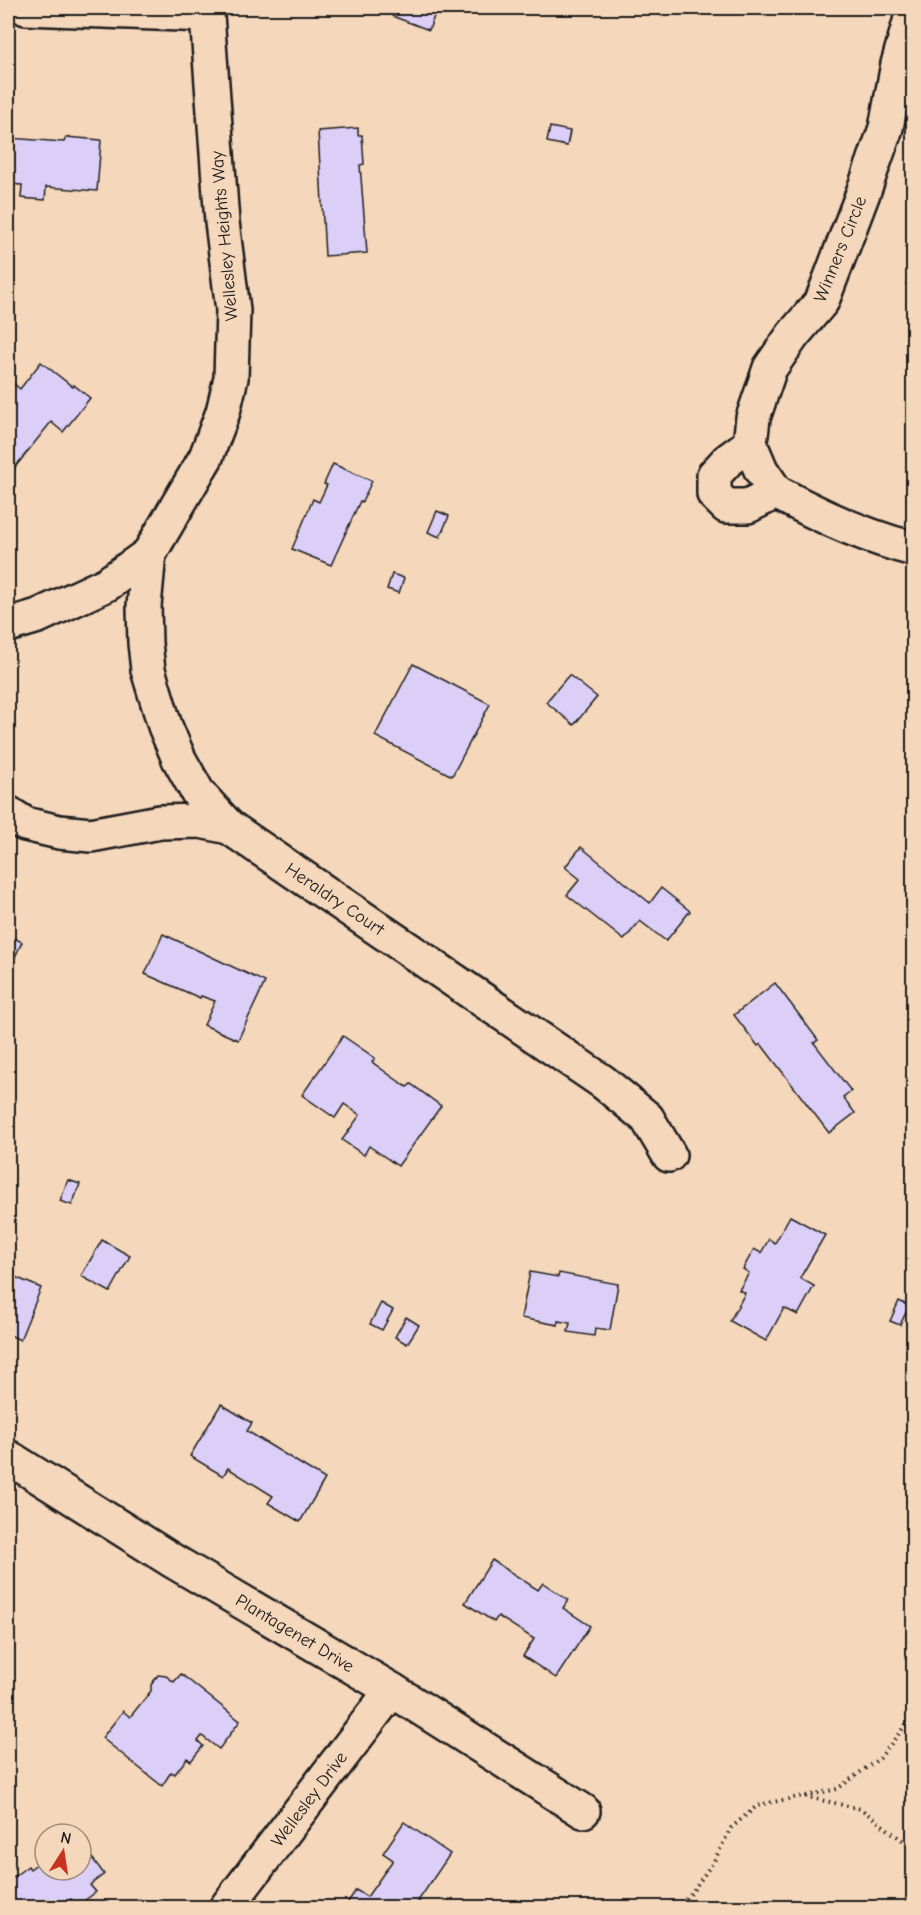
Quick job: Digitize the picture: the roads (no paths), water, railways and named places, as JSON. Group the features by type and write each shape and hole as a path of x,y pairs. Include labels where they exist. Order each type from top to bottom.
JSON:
{"street":[{"path":"26,8 207,11"},
{"name":"Winners Circle","path":"750,444 753,417 770,368 793,334 822,301 863,193 886,128 898,64 914,8"},
{"name":"Wellesley Heights Way","path":"149,554 189,490 206,457 223,412 231,378 233,310 215,147 207,11"},
{"path":"776,492 748,506 726,506 714,494 714,475 728,460 750,444 761,470 776,492 799,505 857,529 914,549"},
{"path":"8,625 49,611 107,584 149,554"},
{"name":"Heraldry Court","path":"149,554 144,606 148,670 165,726 179,759 198,793 229,827 603,1082 647,1118 669,1155"},
{"path":"8,813 25,824 59,832 92,835 160,822 200,821 229,827"},
{"name":"Plantagenet Drive","path":"8,1457 173,1561 392,1690 583,1811"},
{"name":"Wellesley Drive","path":"226,1908 392,1690"}]}
